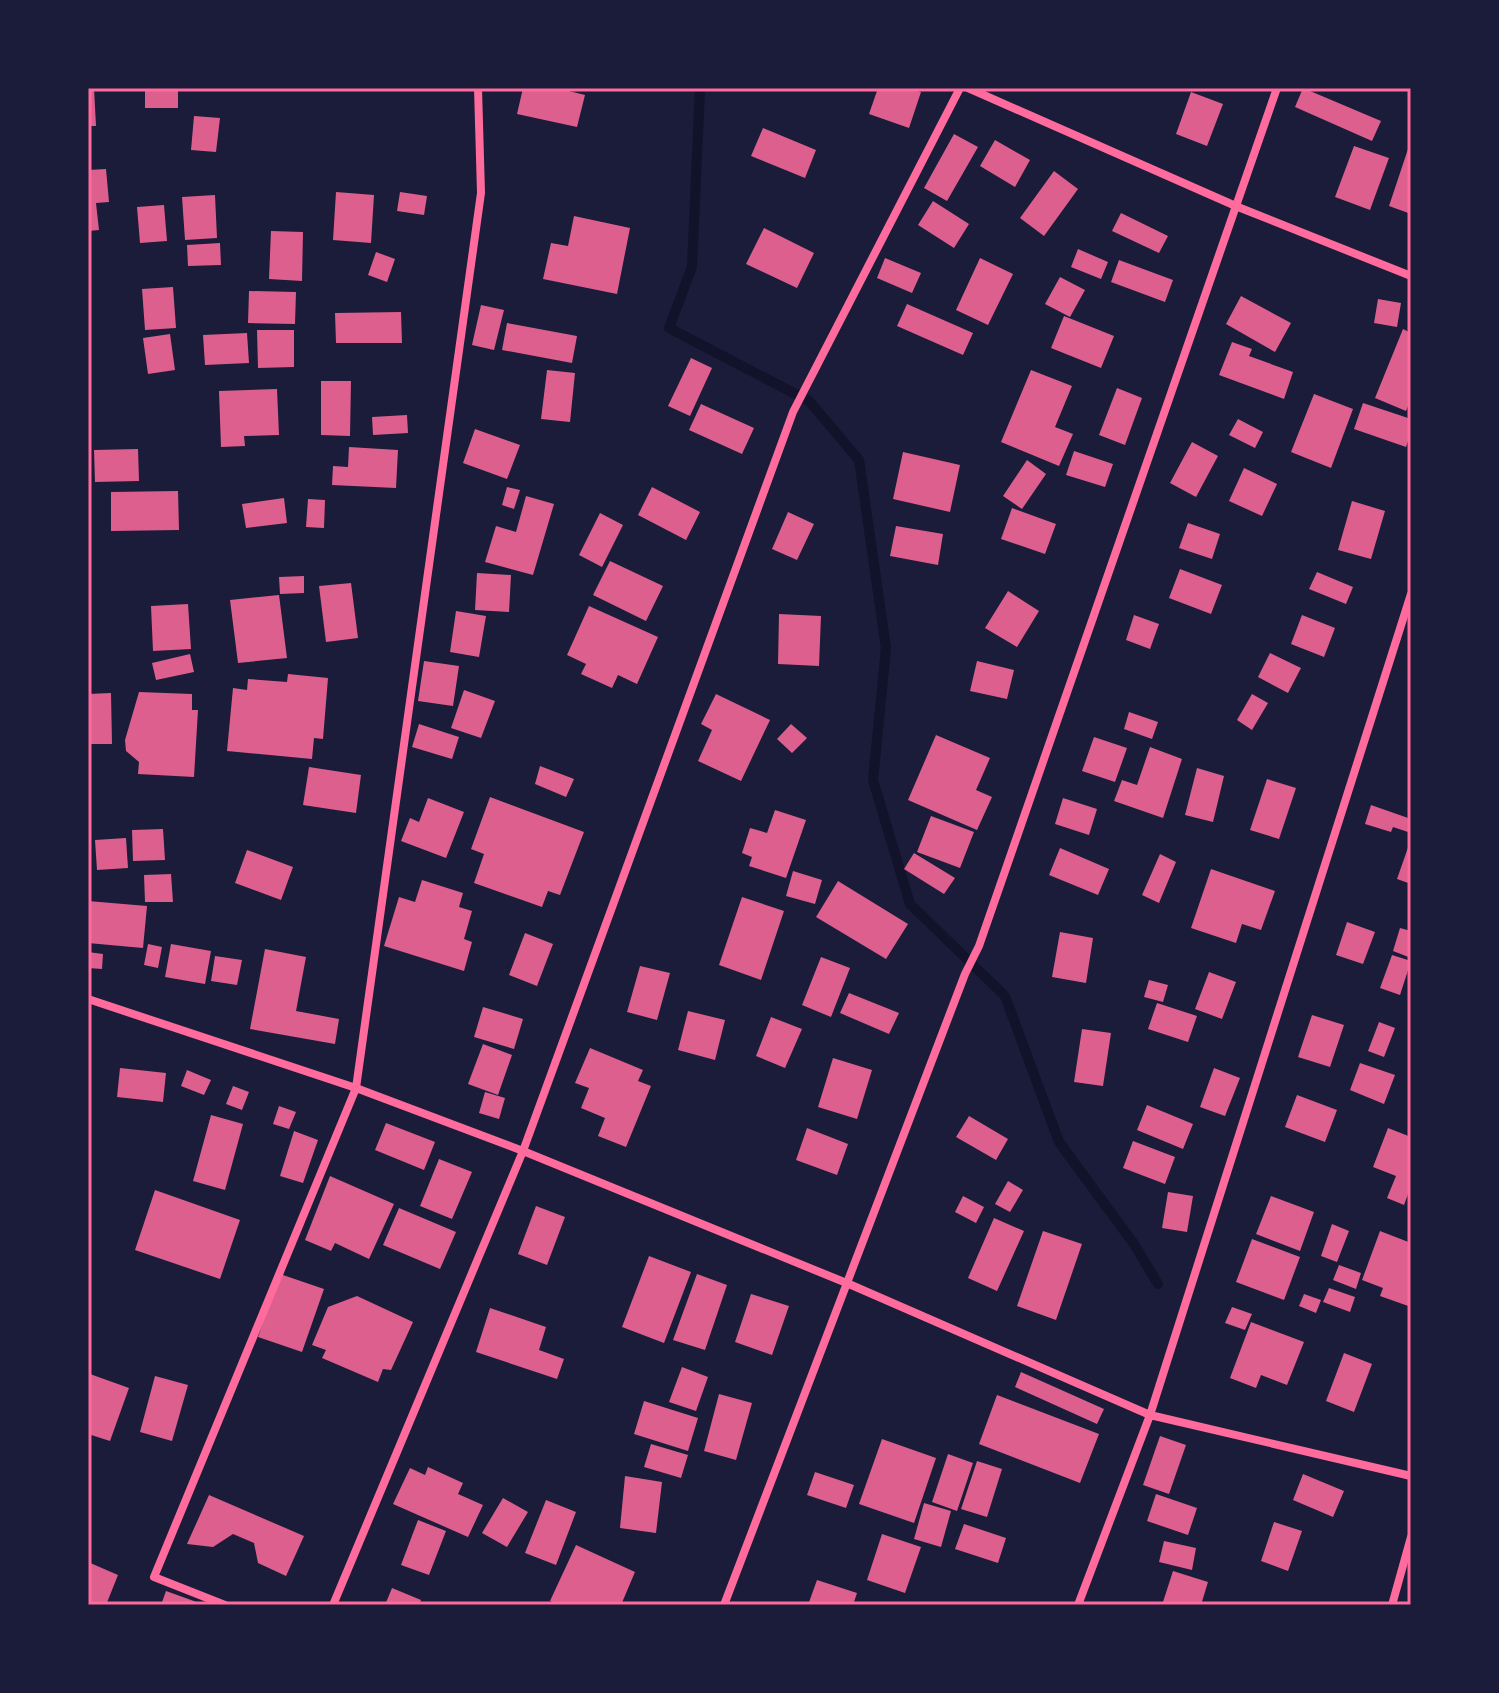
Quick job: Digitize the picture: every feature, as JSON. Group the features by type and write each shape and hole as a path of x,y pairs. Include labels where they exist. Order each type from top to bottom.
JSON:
{"street":[{"path":"225,1605 154,1577 356,1088 481,193 478,88"},
{"path":"333,1605 523,1151 793,412 960,88"},
{"path":"968,88 1238,207 1411,276"},
{"path":"724,1605 965,974 979,946 1277,88"},
{"path":"1078,1605 1150,1415 1411,594"},
{"path":"88,999 356,1088 523,1151 849,1284 1150,1415 1411,1476"},
{"path":"1392,1605 1411,1537"}],"building":[{"path":"88,88 94,88 96,126 88,126"},
{"path":"145,88 178,88 178,108 145,108"},
{"path":"523,88 557,88 585,95 577,127 517,114"},
{"path":"878,88 909,88 921,92 909,128 869,114"},
{"path":"1303,88 1381,121 1372,141 1295,107"},
{"path":"1191,92 1223,104 1207,146 1176,134"},
{"path":"194,116 220,118 216,152 191,150"},
{"path":"763,128 816,150 805,178 751,156"},
{"path":"954,134 978,147 947,201 924,188"},
{"path":"995,140 1030,160 1015,187 980,166"},
{"path":"1354,146 1389,158 1370,210 1335,197"},
{"path":"1408,149 1411,150 1411,214 1389,206"},
{"path":"106,169 109,202 96,203 99,230 88,231 88,170"},
{"path":"1054,171 1078,189 1044,236 1020,218"},
{"path":"336,192 374,195 371,243 333,240"},
{"path":"400,192 427,196 424,215 397,211"},
{"path":"215,195 217,238 185,240 182,197"},
{"path":"933,201 969,224 954,248 918,225"},
{"path":"164,205 167,241 140,243 137,207"},
{"path":"1121,213 1168,236 1159,253 1112,231"},
{"path":"574,216 630,228 617,294 543,279 551,243 568,246"},
{"path":"764,228 814,253 797,288 746,264"},
{"path":"271,231 303,232 302,281 269,279"},
{"path":"220,243 221,265 188,266 187,245"},
{"path":"1078,249 1108,262 1101,279 1071,267"},
{"path":"376,252 395,259 387,282 368,275"},
{"path":"885,258 921,273 912,293 877,278"},
{"path":"980,258 1013,274 988,325 956,310"},
{"path":"1119,260 1173,280 1165,302 1111,282"},
{"path":"1060,277 1085,290 1070,317 1045,304"},
{"path":"173,287 176,328 145,330 142,289"},
{"path":"249,291 296,292 295,324 248,323"},
{"path":"1241,296 1291,323 1275,352 1226,324"},
{"path":"1378,299 1401,303 1397,327 1374,323"},
{"path":"907,304 973,333 963,355 897,326"},
{"path":"481,305 504,310 494,350 472,345"},
{"path":"401,312 402,343 336,343 335,313"},
{"path":"1064,316 1114,336 1101,368 1051,348"},
{"path":"507,323 577,336 572,363 502,350"},
{"path":"1403,329 1411,333 1411,399 1406,411 1375,398"},
{"path":"257,330 294,330 294,367 258,368"},
{"path":"247,333 249,363 205,365 203,335"},
{"path":"170,334 175,370 148,374 143,338"},
{"path":"1232,342 1252,349 1249,356 1293,372 1284,399 1219,375"},
{"path":"691,358 712,368 690,416 668,406"},
{"path":"547,370 575,373 570,422 541,419"},
{"path":"1031,370 1072,386 1055,427 1073,434 1059,466 1001,442"},
{"path":"321,381 351,381 350,436 321,435"},
{"path":"1117,388 1142,398 1125,445 1099,435"},
{"path":"277,389 279,435 244,436 245,446 221,447 219,391"},
{"path":"1314,394 1353,409 1331,468 1291,452"},
{"path":"1363,403 1411,419 1406,447 1354,429"},
{"path":"701,404 754,428 742,454 689,430"},
{"path":"407,415 408,433 373,435 372,417"},
{"path":"1238,419 1263,432 1255,448 1229,435"},
{"path":"475,429 520,445 507,479 463,463"},
{"path":"1192,442 1218,456 1196,497 1170,483"},
{"path":"349,447 398,450 396,488 332,485 333,466 348,467"},
{"path":"138,449 139,481 95,482 94,450"},
{"path":"1074,451 1113,464 1105,487 1066,475"},
{"path":"903,452 960,465 950,512 893,499"},
{"path":"1027,460 1046,474 1022,509 1003,496"},
{"path":"1244,468 1277,484 1262,516 1229,501"},
{"path":"507,487 520,490 514,509 502,505"},
{"path":"652,487 700,512 686,540 638,515"},
{"path":"178,491 179,530 111,531 111,492"},
{"path":"526,496 554,504 533,575 485,562 496,526 516,532"},
{"path":"284,498 287,523 246,528 242,504"},
{"path":"308,499 325,500 324,528 306,527"},
{"path":"1352,501 1385,511 1371,559 1338,550"},
{"path":"1012,508 1056,524 1045,554 1001,539"},
{"path":"788,512 814,524 797,560 772,549"},
{"path":"600,513 623,525 602,567 579,555"},
{"path":"1188,523 1220,534 1212,559 1179,548"},
{"path":"896,526 943,534 938,565 890,556"},
{"path":"610,561 663,586 646,621 593,595"},
{"path":"1180,569 1222,585 1211,614 1169,598"},
{"path":"1317,572 1353,587 1346,604 1309,589"},
{"path":"477,573 511,575 509,612 475,610"},
{"path":"304,576 304,593 280,594 279,577"},
{"path":"351,583 358,638 326,642 319,586"},
{"path":"1008,591 1039,611 1017,647 985,628"},
{"path":"279,595 287,658 238,663 230,600"},
{"path":"188,604 191,649 153,651 151,606"},
{"path":"589,606 658,637 637,684 618,675 612,688 581,674 586,664 567,655"},
{"path":"456,611 486,616 479,657 450,652"},
{"path":"779,614 821,616 819,666 778,664"},
{"path":"1134,615 1159,624 1150,649 1126,640"},
{"path":"1302,615 1335,628 1324,657 1291,644"},
{"path":"1270,653 1301,668 1288,693 1258,677"},
{"path":"190,654 194,672 156,680 152,663"},
{"path":"424,661 459,666 453,706 418,701"},
{"path":"977,661 1014,670 1007,699 970,691"},
{"path":"288,674 328,678 323,739 314,738 312,759 227,751 233,688 247,690 248,679 287,682"},
{"path":"464,690 495,701 481,738 451,728"},
{"path":"139,692 192,694 192,710 198,710 194,777 138,774 139,762 126,751 125,740"},
{"path":"111,693 112,744 88,744 88,694"},
{"path":"716,694 770,720 741,781 698,761 712,730 701,724"},
{"path":"1252,694 1268,703 1252,730 1237,720"},
{"path":"1129,712 1158,722 1152,739 1124,729"},
{"path":"419,724 459,737 452,759 412,747"},
{"path":"791,724 807,738 792,753 777,739"},
{"path":"936,735 990,758 976,790 992,797 977,830 908,800"},
{"path":"1094,737 1127,748 1115,782 1082,771"},
{"path":"1150,747 1182,759 1163,818 1114,801 1122,780 1137,785"},
{"path":"540,766 574,779 566,797 535,784"},
{"path":"309,767 361,775 356,813 303,805"},
{"path":"1197,768 1224,776 1213,822 1185,815"},
{"path":"1267,779 1296,788 1279,839 1250,830"},
{"path":"490,797 584,832 560,895 548,891 542,907 474,883 484,854 471,849"},
{"path":"428,798 464,812 446,858 401,841 410,818 419,822"},
{"path":"1063,798 1097,809 1089,835 1055,824"},
{"path":"1371,805 1411,819 1411,833 1393,827 1391,832 1365,824"},
{"path":"775,810 806,820 786,878 749,866 752,857 742,853 750,828 767,833"},
{"path":"931,816 974,832 960,868 917,852"},
{"path":"163,829 165,860 133,861 132,830"},
{"path":"126,838 128,868 97,870 95,840"},
{"path":"1411,839 1411,884 1397,879"},
{"path":"1060,848 1109,869 1098,895 1049,875"},
{"path":"247,850 293,867 281,900 235,883"},
{"path":"914,853 955,878 944,894 904,869"},
{"path":"1160,854 1176,862 1159,903 1142,895"},
{"path":"1211,869 1275,891 1261,930 1242,924 1236,943 1191,928"},
{"path":"793,871 822,880 815,904 786,896"},
{"path":"171,874 173,902 145,902 144,875"},
{"path":"422,880 463,893 459,907 472,911 464,939 472,942 464,971 384,946 399,897 415,902"},
{"path":"838,881 908,924 886,959 816,917"},
{"path":"742,897 784,911 761,980 719,965"},
{"path":"88,901 147,906 143,948 88,943"},
{"path":"1347,922 1375,932 1363,964 1336,955"},
{"path":"1400,928 1411,931 1411,958 1393,951"},
{"path":"1060,932 1093,938 1086,983 1052,977"},
{"path":"525,933 553,944 537,986 509,975"},
{"path":"148,944 162,947 158,968 144,965"},
{"path":"171,944 211,951 205,984 165,977"},
{"path":"265,949 306,957 296,1011 339,1019 335,1044 250,1029"},
{"path":"88,952 103,954 102,969 88,968"},
{"path":"1392,955 1411,961 1400,995 1380,988"},
{"path":"215,956 242,960 237,985 211,981"},
{"path":"821,957 850,968 831,1017 802,1005"},
{"path":"640,966 670,973 657,1020 627,1012"},
{"path":"1209,972 1236,982 1222,1019 1195,1009"},
{"path":"1149,980 1168,985 1163,1002 1144,997"},
{"path":"849,993 899,1013 889,1034 840,1013"},
{"path":"1157,1003 1197,1016 1188,1042 1148,1029"},
{"path":"483,1007 523,1019 514,1049 474,1037"},
{"path":"688,1011 725,1020 715,1060 678,1050"},
{"path":"1312,1015 1344,1025 1330,1067 1298,1057"},
{"path":"771,1017 802,1029 785,1068 756,1056"},
{"path":"1379,1022 1395,1028 1384,1057 1368,1051"},
{"path":"1082,1029 1111,1033 1103,1086 1074,1082"},
{"path":"483,1044 512,1055 498,1095 468,1084"},
{"path":"590,1048 643,1070 638,1081 651,1086 626,1147 598,1136 605,1118 581,1108 589,1088 575,1083"},
{"path":"833,1058 872,1070 857,1119 818,1107"},
{"path":"1360,1063 1395,1075 1384,1104 1350,1090"},
{"path":"120,1068 166,1073 163,1102 117,1097"},
{"path":"1214,1068 1240,1078 1225,1116 1200,1107"},
{"path":"187,1070 211,1080 204,1095 181,1086"},
{"path":"233,1086 249,1092 242,1110 226,1104"},
{"path":"485,1092 505,1098 499,1119 479,1113"},
{"path":"1297,1095 1337,1110 1325,1142 1285,1127"},
{"path":"1147,1105 1193,1124 1183,1149 1137,1130"},
{"path":"279,1106 296,1112 289,1129 273,1124"},
{"path":"211,1115 243,1124 225,1190 193,1181"},
{"path":"969,1116 1008,1139 996,1160 956,1137"},
{"path":"386,1123 435,1142 424,1170 375,1150"},
{"path":"807,1128 848,1144 837,1175 796,1160"},
{"path":"1388,1128 1411,1137 1411,1186 1404,1205 1387,1198 1396,1176 1373,1167"},
{"path":"294,1131 318,1140 303,1183 280,1176"},
{"path":"1133,1141 1175,1157 1165,1184 1123,1168"},
{"path":"439,1159 472,1172 452,1219 420,1206"},
{"path":"330,1176 394,1204 369,1259 335,1243 331,1251 305,1240"},
{"path":"1008,1181 1023,1190 1010,1212 995,1204"},
{"path":"155,1190 240,1220 220,1279 135,1250"},
{"path":"1168,1192 1193,1196 1187,1232 1162,1228"},
{"path":"963,1196 984,1207 976,1223 955,1212"},
{"path":"1271,1196 1314,1212 1300,1251 1256,1234"},
{"path":"536,1206 565,1217 547,1265 518,1254"},
{"path":"399,1208 456,1232 440,1269 383,1245"},
{"path":"994,1218 1024,1231 997,1291 968,1278"},
{"path":"1332,1224 1349,1231 1337,1262 1321,1256"},
{"path":"1043,1231 1082,1244 1056,1320 1017,1306"},
{"path":"1380,1231 1411,1243 1411,1307 1380,1296 1383,1288 1362,1280"},
{"path":"1252,1239 1300,1257 1284,1300 1236,1282"},
{"path":"649,1256 691,1272 664,1343 622,1327"},
{"path":"1339,1265 1361,1273 1356,1289 1333,1280"},
{"path":"280,1274 324,1289 302,1352 258,1337"},
{"path":"697,1274 727,1285 705,1350 673,1340"},
{"path":"1329,1288 1355,1297 1350,1312 1323,1302"},
{"path":"751,1294 789,1306 772,1355 735,1342"},
{"path":"1304,1294 1321,1300 1316,1313 1299,1306"},
{"path":"357,1296 413,1322 391,1370 383,1369 378,1382 322,1358 326,1350 312,1345 328,1307"},
{"path":"1232,1307 1252,1314 1245,1330 1225,1323"},
{"path":"490,1308 546,1327 539,1350 564,1359 557,1379 476,1352"},
{"path":"1251,1322 1304,1342 1287,1385 1261,1375 1256,1388 1230,1378"},
{"path":"1344,1353 1372,1364 1354,1412 1326,1401"},
{"path":"682,1367 708,1377 696,1411 669,1402"},
{"path":"1021,1372 1104,1409 1097,1424 1015,1387"},
{"path":"90,1374 129,1388 110,1441 88,1434"},
{"path":"155,1376 188,1385 172,1441 140,1432"},
{"path":"719,1394 752,1403 736,1460 704,1451"},
{"path":"997,1395 1099,1434 1080,1483 979,1444"},
{"path":"644,1401 698,1418 688,1451 634,1434"},
{"path":"1160,1436 1186,1445 1169,1494 1143,1485"},
{"path":"882,1439 936,1458 914,1523 859,1504"},
{"path":"651,1444 688,1455 681,1478 644,1467"},
{"path":"948,1454 973,1463 957,1511 932,1502"},
{"path":"977,1461 1002,1469 987,1517 961,1509"},
{"path":"428,1467 463,1483 458,1494 483,1505 468,1537 393,1504 410,1468 425,1475"},
{"path":"815,1472 854,1485 846,1508 807,1495"},
{"path":"1303,1474 1344,1491 1333,1517 1293,1500"},
{"path":"625,1476 662,1482 656,1533 620,1528"},
{"path":"1156,1494 1197,1508 1188,1535 1147,1521"},
{"path":"209,1495 304,1536 286,1576 258,1563 254,1543 233,1534 213,1547 187,1544"},
{"path":"503,1498 528,1512 507,1547 482,1533"},
{"path":"546,1500 576,1512 556,1565 525,1553"},
{"path":"924,1503 951,1511 941,1547 914,1539"},
{"path":"418,1520 446,1531 429,1575 401,1565"},
{"path":"1274,1522 1302,1531 1288,1571 1261,1561"},
{"path":"964,1524 1006,1538 998,1563 955,1549"},
{"path":"882,1534 921,1547 905,1593 867,1580"},
{"path":"1164,1541 1196,1548 1192,1570 1159,1562"},
{"path":"576,1545 635,1572 621,1605 560,1605 550,1601"},
{"path":"88,1562 118,1575 106,1605 88,1605"},
{"path":"1173,1571 1208,1582 1201,1605 1162,1605"},
{"path":"817,1580 857,1593 853,1605 808,1605"},
{"path":"392,1588 421,1600 419,1605 385,1605"},
{"path":"166,1591 205,1605 161,1605"}],"waterway":[{"path":"700,88 692,267 669,328 809,401 859,460 886,648 873,780 910,904 1005,996 1059,1142 1134,1244 1158,1284"}]}
